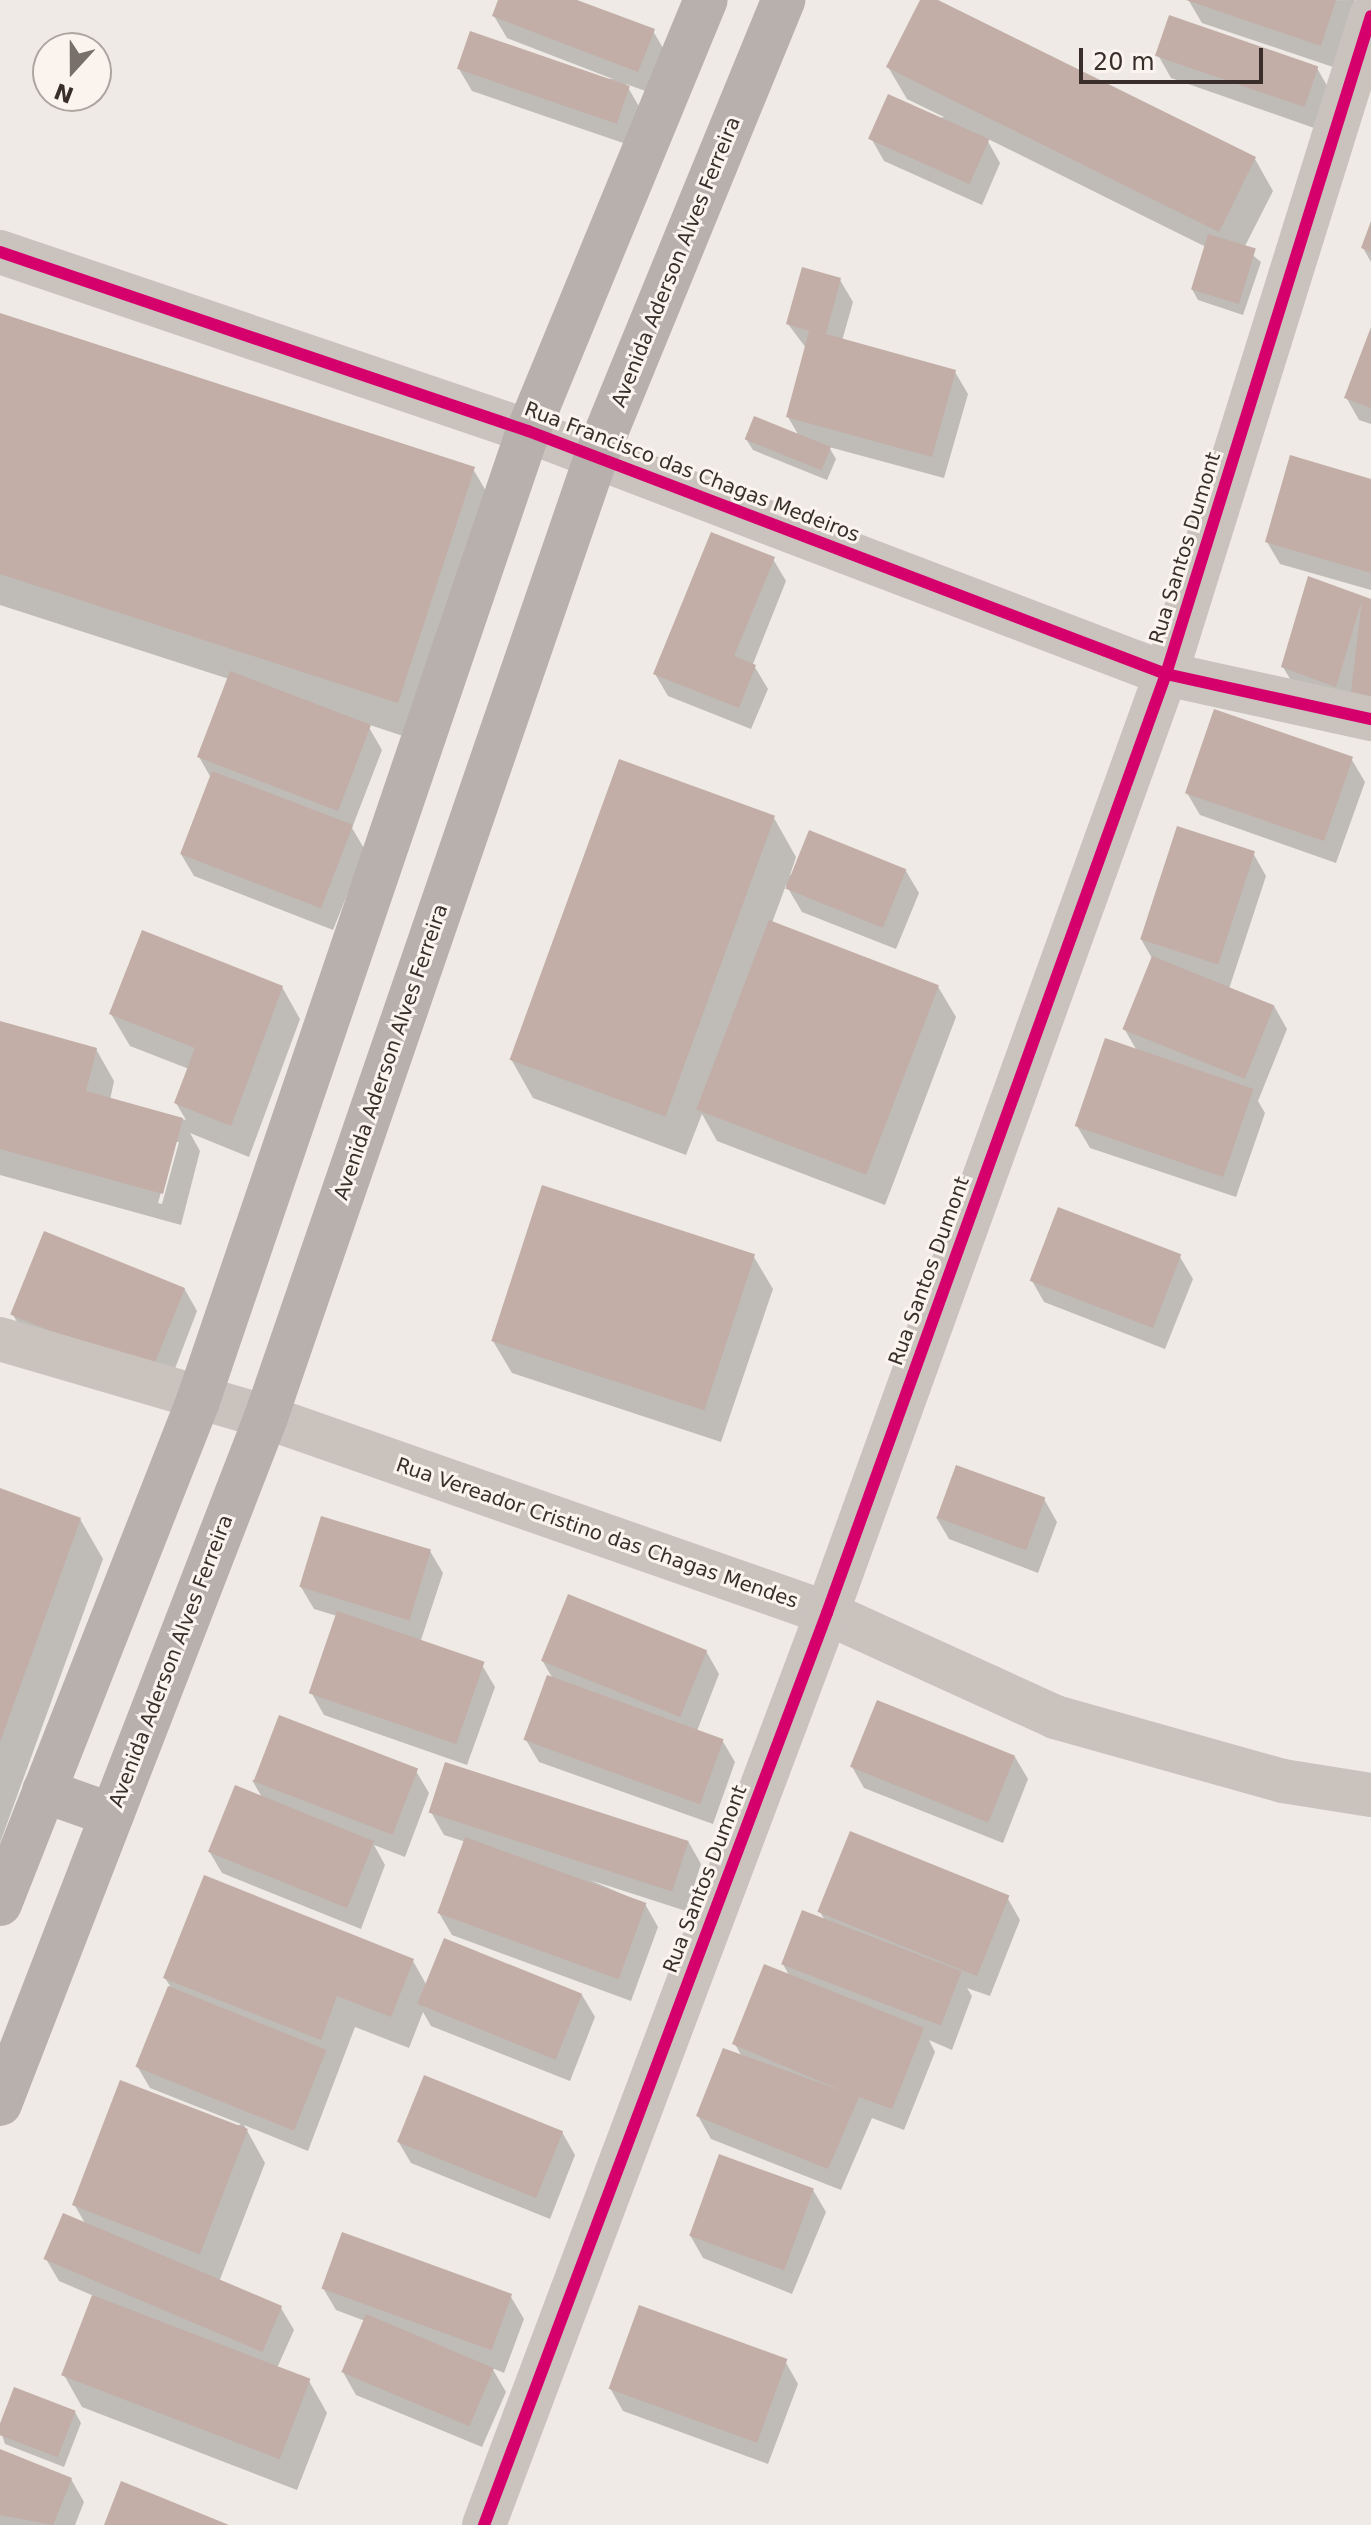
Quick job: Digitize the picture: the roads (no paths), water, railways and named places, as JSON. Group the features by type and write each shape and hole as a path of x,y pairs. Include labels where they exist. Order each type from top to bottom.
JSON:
{"main road":[{"path":"0,1904 198,1401 528,431 706,0"},
{"name":"Avenida Aderson Alves Ferreira","path":"0,2104 266,1417 596,457 783,0"},
{"path":"44,1791 112,1815"}],"street":[{"name":"Rua Santos Dumont","path":"484,2525 827,1613 1166,674 1371,16"},
{"name":"Rua Francisco das Chagas Medeiros","path":"0,252 528,431 1166,674 1371,719"},
{"name":"Rua Vereador Cristino das Chagas Mendes","path":"0,1339 198,1401 266,1417 827,1613 1055,1717 1283,1781 1371,1795"}]}
